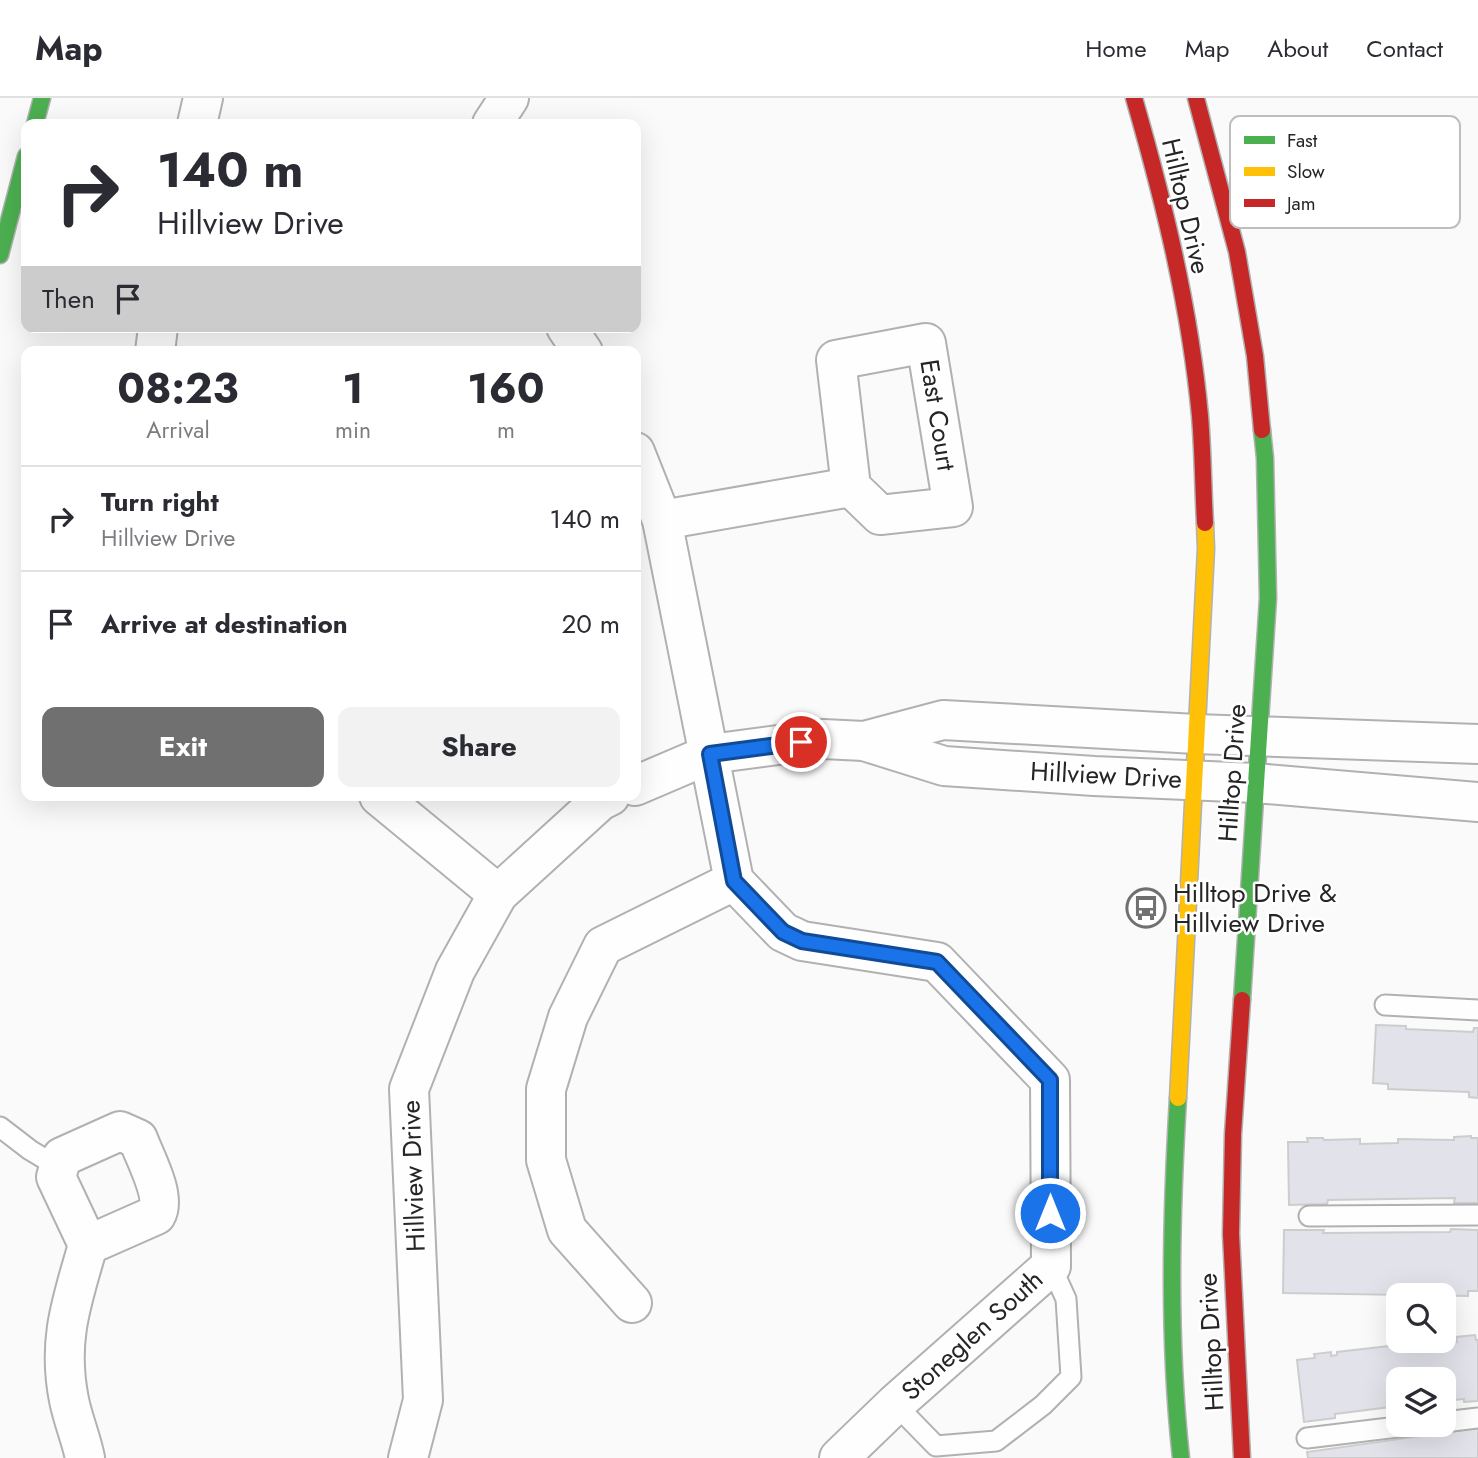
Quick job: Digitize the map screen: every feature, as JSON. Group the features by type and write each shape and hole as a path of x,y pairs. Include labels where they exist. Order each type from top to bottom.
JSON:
{"main road":[{"path":"36,119 41,98"},
{"name":"Hilltop Drive","path":"1134,98 1160,189 1182,293 1200,416 1206,549 1172,1205 1174,1396 1181,1458"},
{"name":"Hilltop Drive","path":"1196,98 1230,226"},
{"path":"0,255 21,175"},
{"name":"Hilltop Drive","path":"1231,228 1255,356 1265,458 1268,598 1233,1134 1231,1222 1242,1458"}],"street":[{"path":"198,119 203,98"},
{"path":"495,119 509,98"},
{"name":"East Court","path":"926,343 953,507 880,515 851,487 836,360 926,343"},
{"path":"632,1303 567,1230 545,1160 546,1089 568,1017 603,946 734,881 662,520 641,467"},
{"path":"662,520 851,487"},
{"name":"Hillview Drive","path":"864,741 943,720 1196,734 1259,734 1478,744"},
{"name":"Hillview Drive","path":"641,783 710,754 823,739 864,741 944,766 1255,783 1478,802"},
{"path":"385,801 498,894"},
{"name":"Hillview Drive","path":"408,1458 423,1400 410,1088 456,971 498,894 600,801"},
{"name":"Stoneglen South","path":"734,881 783,932 802,941 937,962 1050,1080 1051,1266 895,1404 839,1458"},
{"path":"85,1458 69,1399 64,1354 65,1326 88,1245 56,1177 62,1157 120,1131 138,1139 160,1196 159,1210 156,1215 88,1245"}],"lane":[{"path":"1385,1005 1478,1010"},
{"path":"0,1127 58,1167"},
{"path":"1309,1216 1478,1214"},
{"path":"895,1404 936,1446 996,1441 1043,1405 1071,1377 1066,1299 1051,1266"},
{"path":"1456,1421 1478,1418"},
{"path":"1307,1438 1386,1428"}],"building":[{"path":"1376,1025 1473,1032 1474,1028 1478,1028 1478,1098 1469,1097 1469,1092 1388,1089 1388,1084 1373,1083"},
{"path":"1454,1137 1478,1138 1478,1203 1454,1203 1455,1198 1328,1200 1327,1204 1289,1205 1288,1142 1308,1142 1307,1138 1323,1138 1360,1139 1360,1144 1398,1143 1398,1139 1454,1140"},
{"path":"1451,1229 1478,1230 1478,1291 1468,1291 1468,1296 1456,1296 1456,1283 1386,1283 1386,1295 1283,1293 1284,1230 1324,1230 1323,1233 1450,1232"},
{"path":"1475,1335 1478,1340 1478,1401 1456,1400 1456,1367 1386,1367 1386,1408 1335,1414 1335,1418 1304,1422 1297,1360 1315,1358 1314,1354 1331,1352 1331,1356 1337,1355 1337,1352 1386,1346 1386,1353 1456,1353 1456,1337"},
{"path":"1478,1428 1478,1458 1308,1458 1307,1452 1414,1437 1456,1437 1456,1431"}],"traffic: fast":[{"path":"36,119 42,98"},
{"path":"0,255 21,175"},
{"path":"1242,1000 1268,598 1262,430"},
{"path":"1178,1098 1172,1323 1181,1458"}],"traffic: slow":[{"path":"1178,1098 1206,549 1205,523"}],"traffic: jam":[{"path":"1134,98 1156,176 1190,335 1200,416 1205,523"},
{"path":"1196,98 1230,226"},
{"path":"1231,228 1255,356 1262,430"},
{"path":"1242,1000 1233,1134 1231,1234 1242,1458"}],"place":[{"name":"Hilltop Drive & Hillview Drive","path":"1146,908"}],"route":[{"path":"801,742 710,754 734,881 783,932 802,941 937,962 975,1001 1050,1080 1050,1213"}]}
